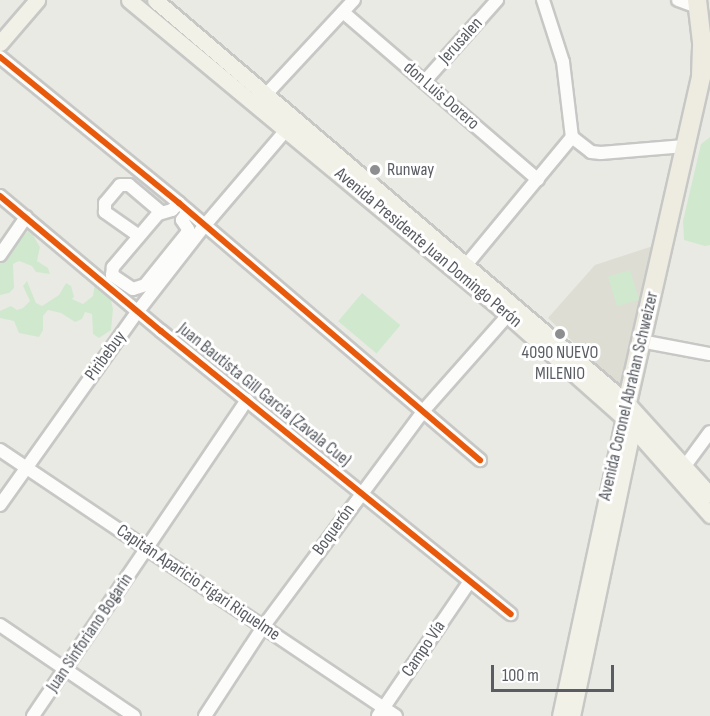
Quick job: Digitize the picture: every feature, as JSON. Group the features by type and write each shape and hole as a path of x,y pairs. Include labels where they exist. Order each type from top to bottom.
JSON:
{"highway":[{"path":"705,13 702,42 705,83"},
{"path":"705,13 705,83"},
{"name":"Avenida Coronel Abrahan Schweizer","path":"630,415 685,146 705,83"},
{"name":"Avenida Coronel Abrahan Schweizer","path":"630,415 651,343 705,83"}],"main road":[{"path":"0,43 37,0"},
{"name":"Avenida Presidente Juan Domingo Perón","path":"129,0 262,99 467,264 530,319 630,415 680,471 710,515"},
{"name":"Avenida Presidente Juan Domingo Perón","path":"155,0 262,99 286,129 630,415 651,449 710,495"},
{"name":"Avenida Coronel Abrahan Schweizer","path":"572,716 625,465 630,415"},
{"name":"Avenida Coronel Abrahan Schweizer","path":"560,716 630,415"},
{"path":"625,465 636,450 651,449"}],"street":[{"path":"262,99 354,0"},
{"name":"Jerusalen","path":"424,82 497,0"},
{"path":"543,0 563,62 572,137 591,152 601,153 685,146"},
{"path":"678,0 705,13"},
{"name":"don Luis Dorero","path":"343,12 538,180"},
{"path":"0,57 176,211 188,229 188,233 145,285 133,289 112,275 112,271 139,236 176,211"},
{"name":"Piribebuy","path":"0,505 138,311 205,225 286,129"},
{"path":"467,264 572,137"},
{"path":"139,236 105,212 105,203 120,185 129,185 205,225 480,460"},
{"name":"Juan Bautista Gill Garcia (Zavala Cue)","path":"0,196 511,614"},
{"path":"0,255 26,216"},
{"path":"508,315 530,319"},
{"name":"Boquerón","path":"205,716 264,627 361,493 424,410 508,315"},
{"path":"651,343 710,354"},
{"name":"Juan Sinforiano Bogarín","path":"33,716 247,400"},
{"path":"680,471 710,432"},
{"name":"Capitán Aparicio Figari Riquelme","path":"0,450 264,627 381,712 396,716"},
{"name":"Campo Vía","path":"381,712 470,581"},
{"path":"0,625 134,716"}],"shaded area":[{"path":"656,245 624,391 548,318 595,265"}],"green space":[{"path":"710,137 710,245 705,246 684,240 683,221 701,144"},
{"path":"28,231 40,247 37,261 48,268 50,274 36,272 32,266 19,261 13,264 14,288 9,293 0,295 0,261 12,253"},
{"path":"630,270 639,300 617,306 608,277"},
{"path":"27,281 36,303 42,306 59,295 66,283 71,286 74,297 72,299 83,304 93,296 95,283 110,296 113,309 111,330 99,338 93,334 92,314 85,312 82,319 75,322 61,313 48,310 43,316 43,330 39,337 19,333 14,321 0,318 0,311 11,306 17,310 23,308 30,301 23,286"},
{"path":"362,293 400,325 377,353 338,321"}],"cycle path":[{"path":"0,57 179,203 480,460"},
{"path":"0,196 161,331 511,614"}],"place":[{"name":"Runway","path":"375,170"},
{"name":"4090 NUEVO MILENIO","path":"560,334"}]}
